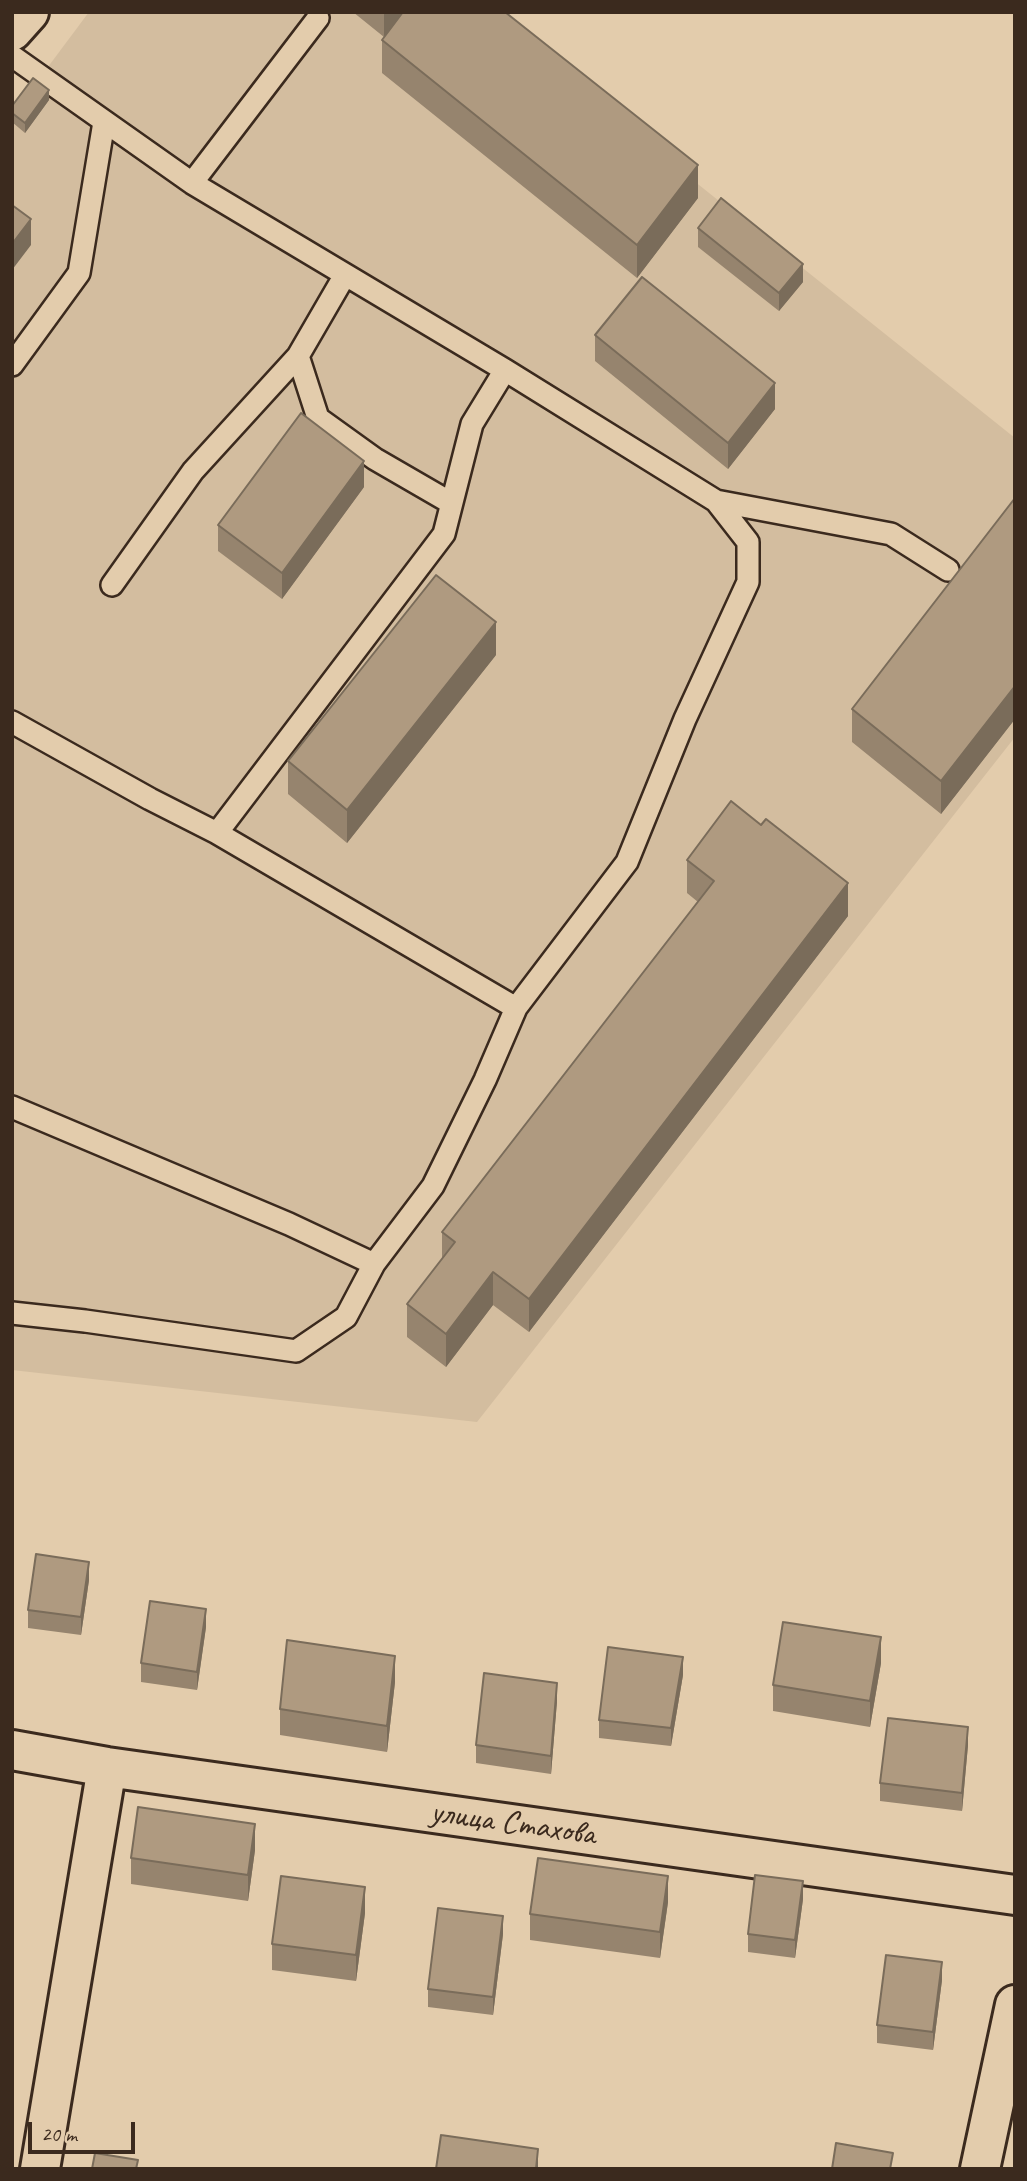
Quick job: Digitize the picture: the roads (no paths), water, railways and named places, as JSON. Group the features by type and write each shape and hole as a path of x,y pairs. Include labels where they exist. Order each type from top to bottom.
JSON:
{"street":[{"path":"12,31 29,12"},
{"name":"улица Стахова","path":"12,1750 107,1766 1015,1895"},
{"path":"40,2169 107,1766"},
{"path":"980,2169 1015,2005"}],"lane":[{"path":"192,183 318,18"},
{"path":"12,56 192,183 716,500 891,534 948,570"},
{"path":"12,365 79,273 104,122"},
{"path":"112,585 193,471 298,356 345,275"},
{"path":"298,356 318,418 375,459 451,503"},
{"path":"216,833 443,534 471,424 505,370"},
{"path":"12,1313 296,1350 346,1317 374,1264 433,1186 485,1080 516,1008 627,862 685,719 748,582 748,542 716,500"},
{"path":"12,722 216,833 516,1008"},
{"path":"12,1107 253,1209 374,1264"}]}
